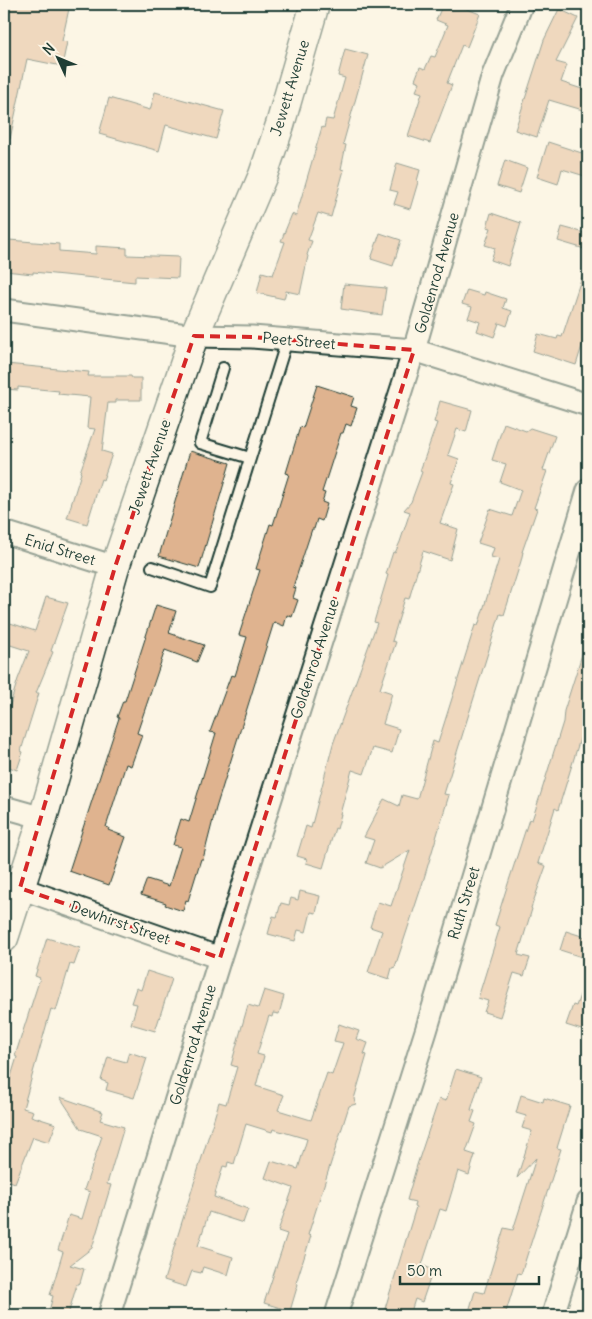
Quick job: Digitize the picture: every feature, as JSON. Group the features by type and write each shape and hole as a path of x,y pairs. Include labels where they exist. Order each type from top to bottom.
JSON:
{"main road":[{"name":"Jewett Avenue","path":"4,938 43,818 115,567 194,336 262,175 280,125 315,4"}],"street":[{"name":"Goldenrod Avenue","path":"109,1315 220,958 414,350 494,75 522,4"},
{"name":"Peet Street","path":"4,310 194,336 252,337 414,350 588,405"},
{"name":"Ruth Street","path":"336,1315 429,1022 588,490"},
{"name":"Enid Street","path":"4,532 115,567"},
{"path":"4,806 43,818"},
{"name":"Dewhirst Street","path":"20,888 220,958"},
{"path":"553,1315 588,1202"}],"lane":[{"path":"152,567 210,586 287,340"},
{"path":"223,368 200,443 250,458"}],"highlighted area":[{"path":"194,336 252,337 414,350 220,958 20,888 115,567"}],"building":[{"path":"7,4 70,4 62,41 67,42 62,66 27,59 10,139 4,139 4,18"},
{"path":"443,4 454,4 480,14 467,47 462,45 447,83 452,85 430,143 408,136 422,93 416,91 420,82 415,80 420,67 425,69 431,56 435,57 448,25 436,20"},
{"path":"559,9 578,18 556,62 567,65 561,82 588,91 588,103 586,111 549,100 537,137 515,130 544,40"},
{"path":"345,49 368,55 343,144 346,145 341,169 344,170 331,217 318,213 308,240 312,241 307,255 300,294 286,291 284,299 257,293 262,272 273,275 285,242 281,241 292,214 296,216 322,127 324,128 326,119 333,120 345,78 338,76"},
{"path":"155,92 224,111 216,139 166,125 159,151 99,134 109,98 150,110"},
{"path":"548,142 588,155 588,177 562,169 558,184 537,177"},
{"path":"505,160 527,168 519,193 497,186"},
{"path":"397,163 420,170 410,209 394,204 398,192 390,190"},
{"path":"491,213 521,223 508,266 491,260 495,248 485,245 491,228 487,227"},
{"path":"562,227 588,234 588,250 558,241"},
{"path":"380,233 401,240 393,266 371,259"},
{"path":"9,240 59,244 59,251 96,254 96,246 127,248 127,255 179,257 178,278 135,276 135,282 5,271"},
{"path":"585,267 588,267 588,327 576,365 533,351 538,334 557,339 558,336 562,337"},
{"path":"344,284 386,288 382,315 341,309"},
{"path":"467,290 484,295 485,292 506,299 503,308 512,311 507,326 499,323 494,337 477,331 480,322 468,318 472,307 462,304"},
{"path":"6,364 89,372 88,376 131,376 132,378 141,378 141,400 116,400 116,403 108,403 102,451 112,454 103,480 101,479 87,524 67,518 95,429 87,428 90,397 58,394 59,391 18,387 18,390 4,389"},
{"path":"317,385 354,397 351,406 357,408 351,426 346,424 343,433 341,433 322,492 325,493 322,502 327,504 322,521 317,519 314,529 312,529 293,587 296,588 293,598 298,600 292,617 287,615 284,626 274,622 216,808 203,859 201,859 183,911 141,895 147,879 169,886 181,847 173,845 181,819 189,822 216,733 210,732 231,675 235,676 247,637 239,635 260,570 256,569 270,524 273,525 289,474 286,473 300,427 303,428"},
{"path":"440,401 472,410 466,432 457,429 448,455 459,459 451,483 454,484 440,523 458,529 450,560 423,551 409,599 405,598 392,641 396,642 380,689 392,693 383,724 399,729 392,753 373,748 364,774 352,770 337,829 335,828 323,868 306,863 307,859 297,856 306,826 311,828 333,744 377,623 374,622 388,575 386,574 393,552 395,553 400,542 410,512 404,510 411,502 422,472 420,471 437,423 434,422"},
{"path":"504,423 526,431 530,428 555,436 543,470 547,471 534,508 537,509 522,552 521,561 504,615 500,614 444,794 449,795 422,885 395,967 392,968 389,979 368,972 382,931 370,927 378,902 391,906 410,850 380,868 366,863 374,840 364,837 384,799 399,806 402,795 417,799 433,741 438,743 475,625 478,626 499,559 491,557 494,548 478,543 490,509 512,516 521,490 500,482 506,464 492,460"},
{"path":"190,451 230,463 199,568 159,556"},
{"path":"46,597 68,603 51,651 53,652 36,693 39,693 17,770 4,765 4,724 29,651 4,643 4,621 35,631"},
{"path":"156,605 176,611 169,633 204,645 197,662 165,650 137,733 142,735 131,766 126,764 106,827 109,828 108,830 126,837 109,885 69,871 119,718 117,717 123,701 125,701"},
{"path":"585,645 588,645 588,713 558,810 555,808 538,863 546,866 531,908 518,955 530,958 524,976 514,973 500,1017 484,1012 488,1001 478,998 500,927 495,925 529,819 532,820 541,793"},
{"path":"300,891 320,896 316,913 311,912 306,932 298,930 295,941 268,934 273,916 277,917 281,903 289,905 291,898 298,900"},
{"path":"566,931 588,938 588,959 560,950"},
{"path":"47,938 80,948 74,965 70,964 56,1011 51,1009 23,1108 33,1111 31,1116 56,1124 49,1142 33,1137 15,1183 4,1179 4,1099 17,1057 15,1056 40,978 35,976"},
{"path":"147,971 172,979 155,1031 131,1024 137,1004 131,1003 136,988 141,990"},
{"path":"586,979 588,980 588,1032 566,1025 573,1005 576,1006"},
{"path":"264,990 284,996 279,1014 273,1013 272,1017 269,1016 257,1054 264,1056 256,1086 284,1095 278,1110 311,1120 327,1073 332,1075 343,1043 334,1041 339,1024 359,1031 356,1039 368,1043 364,1054 367,1055 354,1099 356,1104 349,1106 308,1235 311,1236 296,1283 298,1284 290,1311 264,1303 287,1234 278,1231 293,1188 265,1178 271,1161 298,1169 307,1139 273,1129 272,1132 246,1124 234,1164 228,1162 227,1167 223,1166 214,1197 248,1209 243,1223 209,1212 198,1246 233,1257 228,1275 203,1267 201,1273 192,1271 186,1287 164,1280 219,1102 226,1104 237,1067 231,1065 248,1005 258,1008"},
{"path":"129,1052 147,1058 134,1098 106,1090 108,1083 101,1080 108,1057 126,1062"},
{"path":"456,1069 481,1077 471,1110 475,1111 471,1122 476,1124 466,1152 475,1155 469,1175 458,1171 446,1211 440,1209 422,1265 433,1270 422,1302 415,1299 410,1315 383,1315 416,1207 414,1206 415,1202 407,1200 417,1165 439,1099 446,1101"},
{"path":"521,1095 543,1102 544,1098 570,1106 557,1148 561,1149 521,1274 518,1273 505,1315 468,1315 475,1291 484,1293 504,1228 513,1230 536,1158 517,1178 532,1131 522,1128 526,1116 516,1113"},
{"path":"60,1097 103,1112 100,1120 124,1127 107,1184 111,1185 92,1248 70,1265 84,1269 80,1283 77,1284 68,1315 48,1315 53,1296 50,1295 63,1252 58,1250 69,1215 82,1219 90,1192 84,1190 102,1136 81,1129"}]}
